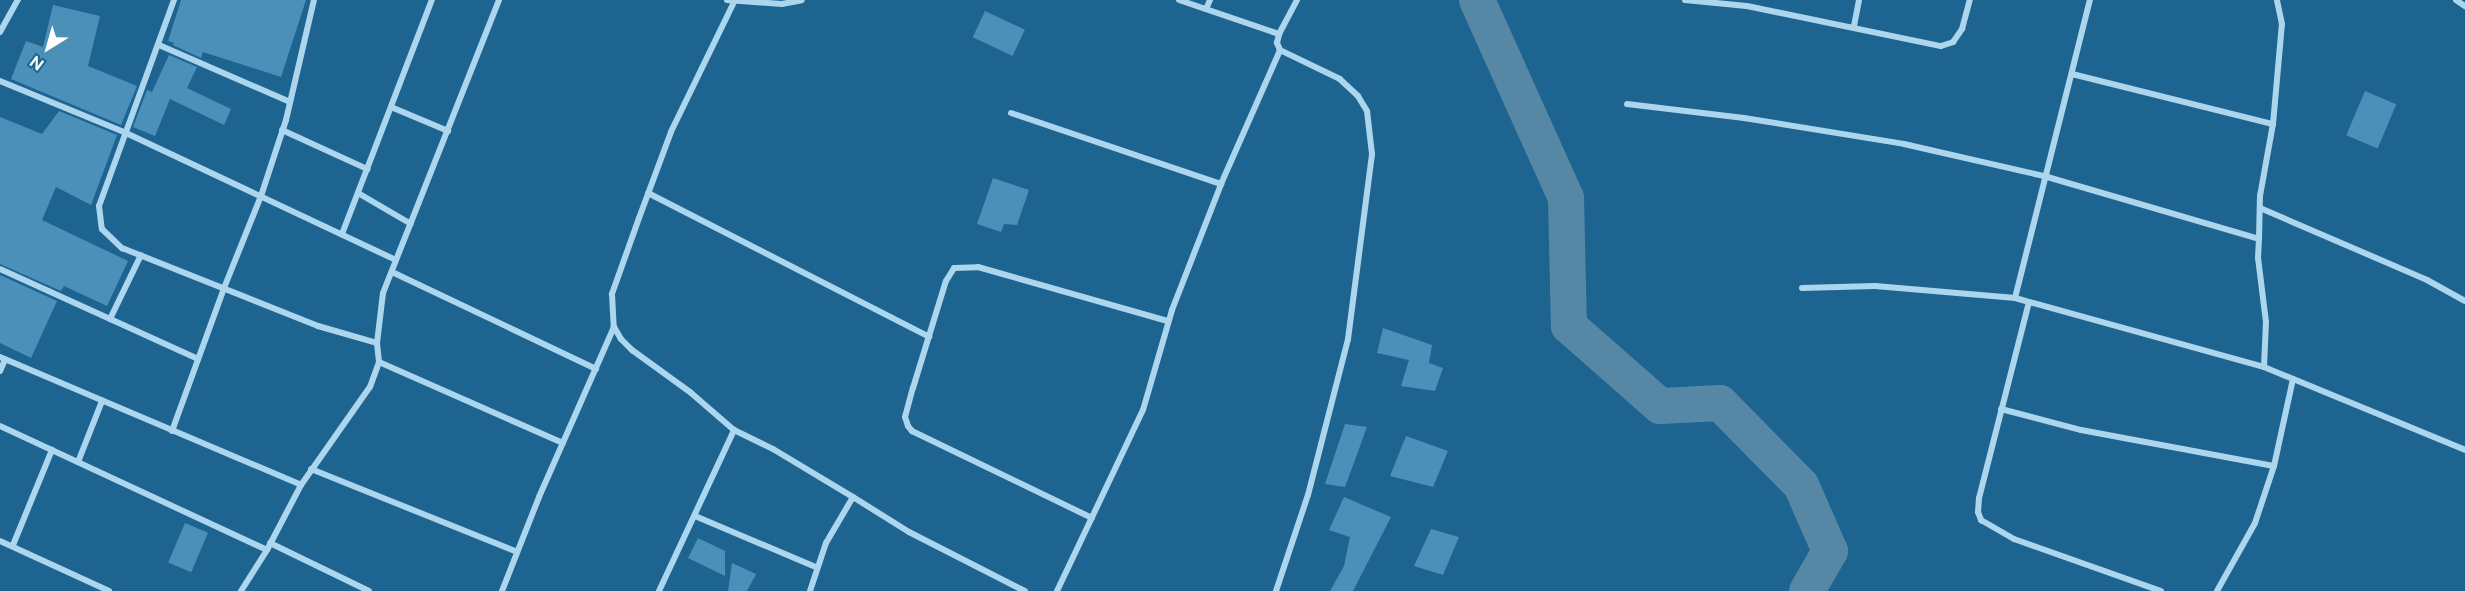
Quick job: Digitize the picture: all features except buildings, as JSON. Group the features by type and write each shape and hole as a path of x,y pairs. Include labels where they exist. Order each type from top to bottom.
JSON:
{"street":[{"path":"0,32 3,21 18,0"},
{"path":"174,0 99,206 102,229 122,248 318,326 377,343"},
{"path":"172,431 224,288 261,196 290,102 314,0"},
{"path":"342,234 432,0"},
{"path":"241,591 269,546 311,469 370,387 380,362 377,343 383,293 499,0"},
{"path":"502,591 614,327 612,294 671,132 730,1 782,4 802,0"},
{"path":"1179,0 1279,34"},
{"path":"1206,9 1210,0"},
{"path":"1057,591 1143,410 1168,321 1221,184 1280,50 1279,34 1297,0"},
{"path":"1685,0 1748,3 1941,46 1953,42 1962,29 1970,0"},
{"path":"1854,26 1859,0"},
{"path":"2015,298 2090,0"},
{"path":"2264,367 2266,322 2258,258 2260,208 2273,124 2282,24 2277,0"},
{"path":"2456,0 2465,6"},
{"path":"159,45 290,102"},
{"path":"1276,591 1308,495 1348,339 1372,154 1367,111 1358,96 1340,79 1280,50"},
{"path":"2072,74 2273,124"},
{"path":"0,81 126,133 396,260"},
{"path":"1627,104 1744,118 1904,144 2044,176 2259,239"},
{"path":"391,107 448,131"},
{"path":"1011,113 1221,184"},
{"path":"282,130 367,169"},
{"path":"358,193 411,224"},
{"path":"648,193 929,337"},
{"path":"2260,208 2427,280 2465,301"},
{"path":"110,319 141,255"},
{"path":"1092,518 912,431 905,417 946,281 954,268 978,267 1168,321"},
{"path":"0,269 198,359"},
{"path":"392,272 596,369"},
{"path":"1802,288 1875,286 2015,298 2264,367 2465,450"},
{"path":"2029,302 1979,498 1978,512 1981,520 2014,539 2161,591"},
{"path":"614,327 621,339 632,350 690,392 735,430 773,449 909,532 1025,591"},
{"path":"0,371 2,358 301,485"},
{"path":"380,362 563,443"},
{"path":"2217,591 2254,523 2274,466 2293,379"},
{"path":"78,462 102,401"},
{"path":"2001,409 2081,430 2274,466"},
{"path":"0,426 369,591"},
{"path":"659,591 735,430"},
{"path":"13,545 52,450"},
{"path":"311,469 518,552"},
{"path":"810,591 816,567 826,543 853,498"},
{"path":"695,516 816,567"},
{"path":"0,541 109,591"}],"waterway":[{"path":"1477,0 1566,198 1569,326 1660,406 1720,403 1801,485 1830,551 1807,591"}]}
